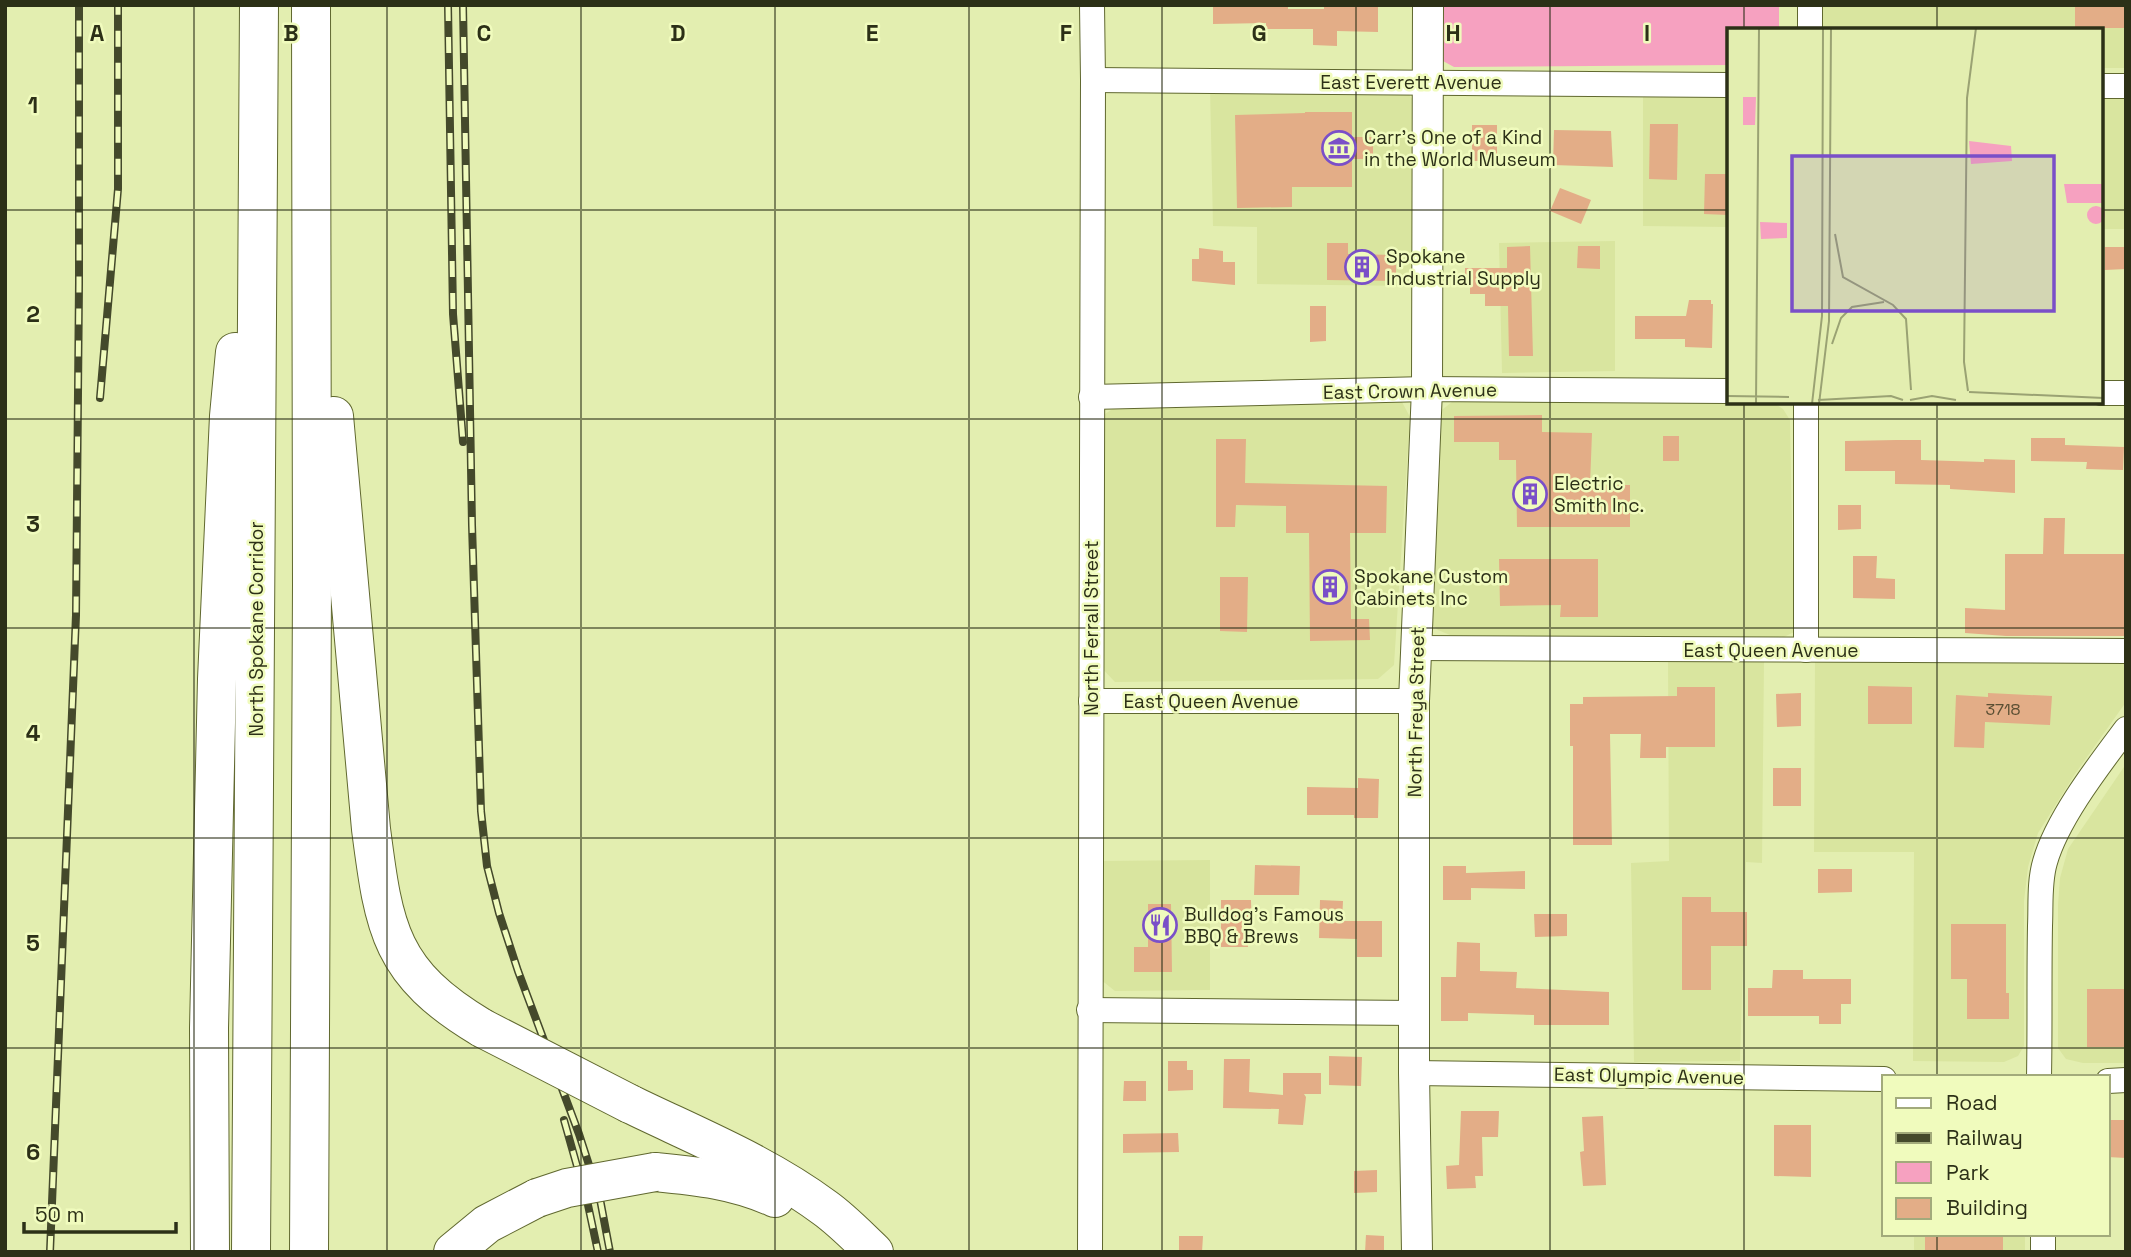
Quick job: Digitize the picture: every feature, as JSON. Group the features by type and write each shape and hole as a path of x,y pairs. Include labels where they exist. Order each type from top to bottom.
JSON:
{"highway":[{"name":"North Spokane Corridor","path":"251,1252 259,5"},
{"path":"309,1252 311,5"},
{"path":"210,1252 209,1028 219,623 229,416 259,75"},
{"path":"311,114 337,451 376,869 388,924 404,962 439,1000 482,1028 719,1147 796,1189 826,1209 874,1252"},
{"path":"453,1252 487,1224 537,1198 568,1188 655,1172 719,1179 752,1188 778,1200 822,1227 849,1252"}],"street":[{"name":"North Ferrall Street","path":"1090,1252 1092,5"},
{"name":"North Freya Street","path":"1417,1252 1414,701 1427,389 1428,5"},
{"path":"1810,5 1810,28"},
{"name":"East Everett Avenue","path":"1093,80 1727,85"},
{"path":"2103,86 2126,86"},
{"name":"East Crown Avenue","path":"1091,397 1427,389 1727,391"},
{"path":"2103,393 2126,393"},
{"path":"1806,404 1806,650"},
{"name":"East Queen Avenue","path":"1416,648 2126,651"},
{"name":"East Queen Avenue","path":"1091,701 1414,701"},
{"path":"2039,1075 2040,938 2045,863 2053,839 2095,771 2126,729"},
{"path":"1089,1010 1415,1013"},
{"name":"East Olympic Avenue","path":"1414,1073 1882,1079"}],"shaded area":[{"path":"1823,5 2126,5 2126,68 2103,68 2103,28 1823,28"},
{"path":"1210,87 1405,90 1415,102 1414,286 1257,284 1257,227 1213,226"},
{"path":"2103,96 2126,98 2126,229 2103,229"},
{"path":"1643,97 1727,97 1727,227 1643,226"},
{"path":"1615,241 1615,371 1502,373 1499,243"},
{"path":"1457,398 1776,404 1783,409 1790,420 1794,632 1782,638 1762,639 1450,635 1438,630 1429,622 1438,413"},
{"path":"1402,402 1410,417 1394,665 1378,679 1115,682 1095,661 1102,416 1120,404"},
{"path":"1668,659 1764,661 1762,863 1746,862 1740,1061 1634,1062 1631,863 1669,861"},
{"path":"1815,661 2126,661 2126,702 2075,774 2038,833 2028,867 2024,901 2024,1046 2018,1056 2004,1062 1913,1061 1914,852 1814,852"},
{"path":"2126,764 2126,1063 2083,1063 2066,1059 2058,1048 2060,878 2068,849"},
{"path":"1210,860 1210,990 1115,991 1100,979 1101,861"},
{"path":"1914,1236 2025,1236 2025,1252 1914,1252"}],"green space":[{"path":"1437,5 1779,5 1779,28 1727,28 1727,65 1454,67 1443,61 1438,49"}],"building":[{"path":"1213,5 1288,5 1288,9 1324,9 1324,5 1378,5 1378,32 1337,31 1337,46 1313,45 1313,29 1266,29 1266,23 1213,24"},
{"path":"2075,5 2124,5 2125,28 2075,28"},
{"path":"1352,112 1352,137 1373,137 1373,159 1352,159 1352,187 1292,187 1292,207 1237,208 1235,115"},
{"path":"1650,124 1678,124 1677,180 1649,179"},
{"path":"1472,125 1497,125 1497,161 1472,161"},
{"path":"1554,130 1611,131 1613,167 1553,165"},
{"path":"1705,174 1727,174 1727,215 1704,214"},
{"path":"1560,188 1591,200 1581,224 1550,211"},
{"name":"Spokane Industrial Supply","path":"1327,243 1348,243 1348,254 1396,255 1396,281 1327,280"},
{"path":"1530,246 1533,356 1509,356 1508,306 1485,306 1485,294 1470,294 1470,287 1465,287 1465,268 1507,268 1507,247"},
{"path":"1578,246 1600,246 1600,269 1577,268"},
{"path":"2105,247 2126,247 2126,269 2105,270"},
{"path":"1199,248 1223,251 1223,262 1235,262 1235,285 1192,281 1192,259 1199,259"},
{"path":"1689,300 1711,300 1713,304 1712,348 1685,347 1685,339 1635,339 1635,316 1686,316"},
{"path":"1310,306 1326,306 1326,341 1310,342"},
{"path":"1542,415 1542,432 1592,433 1590,485 1630,485 1630,527 1517,527 1516,460 1499,460 1499,442 1454,442 1454,416"},
{"path":"1663,436 1679,436 1679,461 1663,461"},
{"path":"2031,438 2065,438 2065,445 2124,447 2123,470 2086,469 2087,462 2031,461"},
{"path":"1216,439 1246,439 1245,483 1387,486 1386,533 1350,533 1351,619 1369,619 1370,640 1310,641 1309,533 1286,533 1286,506 1236,505 1235,527 1216,527"},
{"path":"1921,440 1921,460 2015,460 2015,493 1950,489 1950,485 1895,484 1895,471 1845,471 1845,441"},
{"path":"1838,505 1861,505 1861,529 1838,530"},
{"path":"2044,518 2065,518 2064,554 2126,554 2126,636 2006,636 1965,633 1965,608 2005,610 2005,554 2043,554"},
{"path":"1853,556 1877,556 1876,578 1895,579 1895,599 1853,598"},
{"path":"1499,559 1598,559 1598,617 1560,617 1561,605 1500,606"},
{"path":"1220,577 1248,577 1247,632 1220,631"},
{"path":"1868,686 1912,687 1912,724 1868,724"},
{"path":"1677,687 1715,687 1715,747 1666,747 1666,758 1640,758 1641,734 1610,734 1612,845 1573,845 1573,746 1570,746 1570,704 1583,704 1583,697 1677,696"},
{"path":"1801,693 1801,726 1777,727 1776,694"},
{"path":"1988,693 2052,696 2050,725 1985,722 1984,748 1954,747 1956,695 1988,697"},
{"path":"1773,768 1801,768 1801,806 1773,806"},
{"path":"1358,778 1379,779 1378,818 1307,815 1307,787 1358,788"},
{"path":"1255,865 1300,866 1299,895 1254,895"},
{"path":"1443,866 1466,866 1466,873 1525,871 1525,889 1471,888 1471,900 1443,900"},
{"path":"1818,869 1852,869 1852,892 1818,893"},
{"path":"1682,897 1711,897 1711,912 1747,912 1747,946 1711,946 1711,990 1682,990"},
{"path":"1221,900 1251,900 1252,933 1248,933 1248,947 1221,947"},
{"path":"1320,900 1343,901 1342,921 1382,921 1382,957 1357,957 1357,939 1319,938"},
{"name":"Bulldog's Famous BBQ & Brews","path":"1148,904 1171,904 1172,972 1134,972 1134,947 1148,947"},
{"path":"1534,914 1567,914 1567,936 1535,937"},
{"path":"1951,924 2006,924 2006,993 2009,993 2009,1019 1967,1019 1967,979 1951,979"},
{"path":"1457,942 1480,943 1480,971 1517,972 1516,988 1609,992 1609,1025 1534,1025 1534,1015 1468,1013 1468,1021 1441,1021 1441,977 1456,977"},
{"path":"1773,970 1803,970 1803,979 1851,979 1851,1004 1841,1004 1841,1024 1819,1024 1819,1016 1748,1016 1748,988 1772,988"},
{"path":"2087,989 2126,989 2126,1047 2087,1047"},
{"path":"1329,1056 1362,1057 1361,1086 1329,1085"},
{"path":"1224,1059 1250,1059 1249,1092 1283,1095 1283,1073 1321,1073 1321,1094 1304,1094 1303,1125 1278,1124 1279,1109 1223,1108"},
{"path":"1168,1061 1187,1061 1187,1070 1193,1070 1193,1090 1168,1091"},
{"path":"1124,1081 1146,1081 1146,1101 1123,1101"},
{"path":"1461,1111 1499,1111 1498,1137 1482,1137 1483,1176 1475,1176 1476,1188 1447,1189 1446,1166 1459,1165"},
{"path":"1603,1116 1606,1185 1583,1186 1580,1152 1584,1151 1582,1117"},
{"path":"2110,1120 2126,1120 2126,1158 2110,1157"},
{"path":"1774,1125 1811,1125 1811,1177 1774,1176"},
{"path":"1178,1133 1179,1152 1123,1153 1123,1134"},
{"path":"1377,1170 1377,1192 1354,1193 1354,1171"},
{"path":"1366,1235 1384,1236 1384,1252 1365,1252"},
{"path":"1179,1236 1203,1236 1202,1252 1179,1252"},
{"path":"1925,1236 2003,1236 2003,1252 1925,1252"}],"railway":[{"path":"50,1252 76,615 79,5"},
{"path":"100,398 118,189 118,5"},
{"path":"448,5 453,314 463,442"},
{"path":"463,5 472,525 481,811 487,866 518,971 579,1134 600,1199 610,1252"},
{"path":"564,1120 598,1252"}],"place":[{"name":"Carr's One of a Kind in the World Museum","path":"1339,148"},
{"name":"Spokane Industrial Supply","path":"1362,267"},
{"name":"Electric Smith Inc.","path":"1530,494"},
{"name":"Spokane Custom Cabinets Inc","path":"1330,587"},
{"name":"Bulldog's Famous BBQ & Brews","path":"1160,925"}]}
